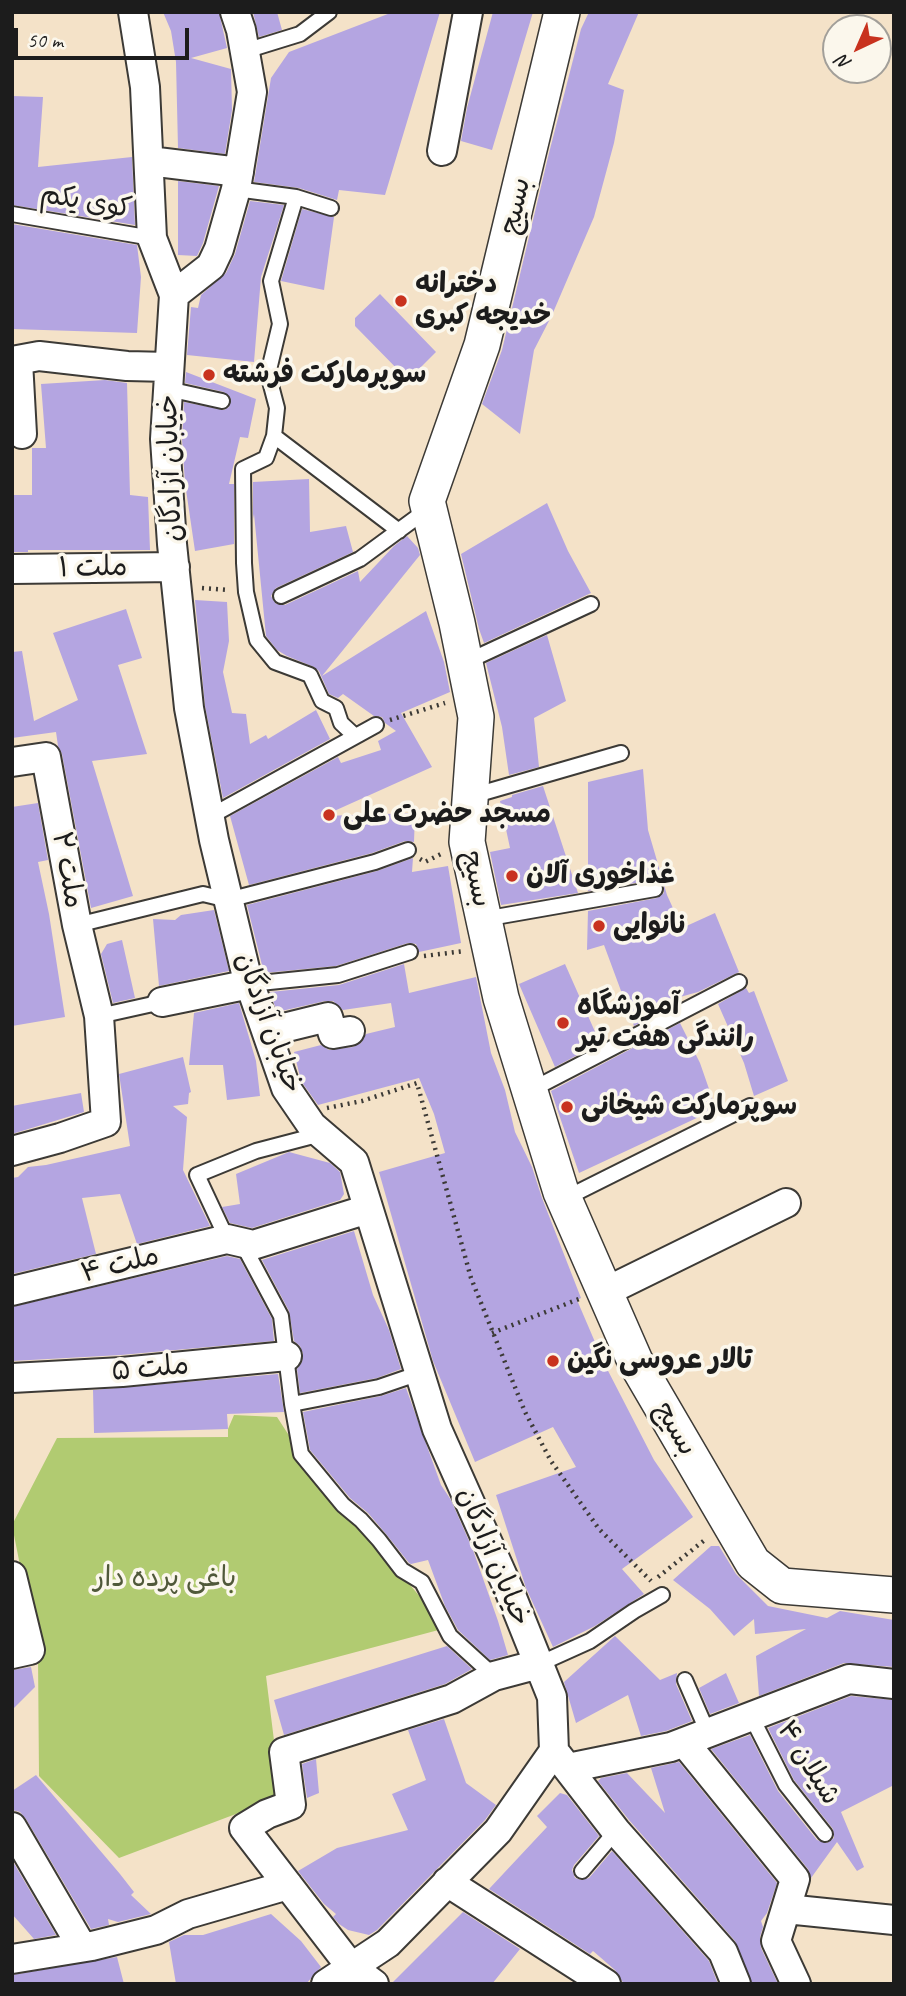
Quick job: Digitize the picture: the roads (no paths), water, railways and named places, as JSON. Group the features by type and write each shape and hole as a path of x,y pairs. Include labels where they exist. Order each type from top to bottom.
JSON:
{"street":[{"path":"132,12 145,87 152,238 174,295 211,267 219,249 238,180 252,92 235,12"},
{"path":"442,151 468,12"},
{"name":"بسیج","path":"562,12 482,345 427,501 476,717 467,842 501,998 564,1199 635,1361 753,1563 782,1586 894,1595"},
{"path":"149,161 238,180"},
{"name":"خیابان آزادگان","path":"174,295 165,439 174,567 189,708 209,817 250,984 286,1088 312,1124 354,1162 437,1429 552,1697 561,1760"},
{"path":"22,434 15,361 39,356 127,366 169,378"},
{"name":"ملت ۱","path":"12,569 174,567"},
{"name":"ملت ۲","path":"12,762 46,757 77,925 99,1016 106,1122 12,1151"},
{"path":"162,1002 250,984"},
{"path":"267,1032 328,1017 333,1034 350,1031"},
{"path":"604,1292 786,1203"},
{"name":"ملت ۴","path":"12,1291 234,1240 253,1245 368,1209"},
{"name":"ملت ۵","path":"12,1378 122,1372 287,1356"},
{"path":"12,1576 30,1650 12,1654"},
{"path":"374,1984 351,1967 244,1828 267,1814 291,1805 284,1752 452,1699 494,1676 539,1664"},
{"path":"326,1984 388,1943 498,1830 561,1760 671,1747 849,1679 894,1684"},
{"path":"696,1737 795,1880 776,1941 796,1984"},
{"path":"561,1760 616,1831 723,1952 736,1984"},
{"path":"12,1827 82,1947"},
{"path":"447,1882 606,1984"},
{"path":"12,1959 156,1930 188,1914 288,1885"},
{"path":"786,1909 894,1920"}],"lane":[{"path":"245,51 300,34 329,12"},
{"path":"238,180 331,208"},
{"path":"296,197 271,281 280,324 268,374 277,408 274,436 266,458 243,469 242,524 246,592 257,640 275,662 310,675 321,701 336,708 341,723 355,736"},
{"name":"کوی یکم","path":"12,214 152,238"},
{"path":"169,378 222,401"},
{"path":"274,436 399,531"},
{"path":"281,596 360,559 429,509"},
{"path":"468,679 591,604"},
{"path":"209,817 376,725"},
{"path":"471,797 621,753"},
{"path":"77,925 203,894 228,900 375,862 408,850"},
{"path":"487,933 655,889"},
{"path":"250,984 338,975 410,952"},
{"path":"530,1090 739,982"},
{"path":"99,1016 162,1002"},
{"path":"564,1199 750,1105"},
{"path":"312,1124 256,1152 197,1175 281,1316 301,1454 343,1506 361,1520 402,1570 422,1582 450,1636 494,1676"},
{"path":"292,1404 379,1387 420,1373"},
{"path":"539,1664 590,1641 662,1595"},
{"path":"685,1679 696,1737"},
{"name":"شیلان ۴","path":"751,1716 786,1785 824,1834"},
{"path":"582,1871 616,1831"}],"place":[{"name":"دخترانه خدیجه کبری","path":"401,301"},
{"name":"سوپرمارکت فرشته","path":"209,375"},
{"name":"مسجد حضرت علی","path":"329,815"},
{"name":"غذاخوری آلان","path":"512,876"},
{"name":"نانوایی","path":"599,926"},
{"name":"آموزشگاه رانندگی هفت تیر","path":"563,1023"},
{"name":"سوپرمارکت شیخانی","path":"567,1107"},
{"name":"تالار عروسی نگین","path":"553,1361"}],"park label":[{"name":"باغی پرده دار","path":"165,1579"}]}
